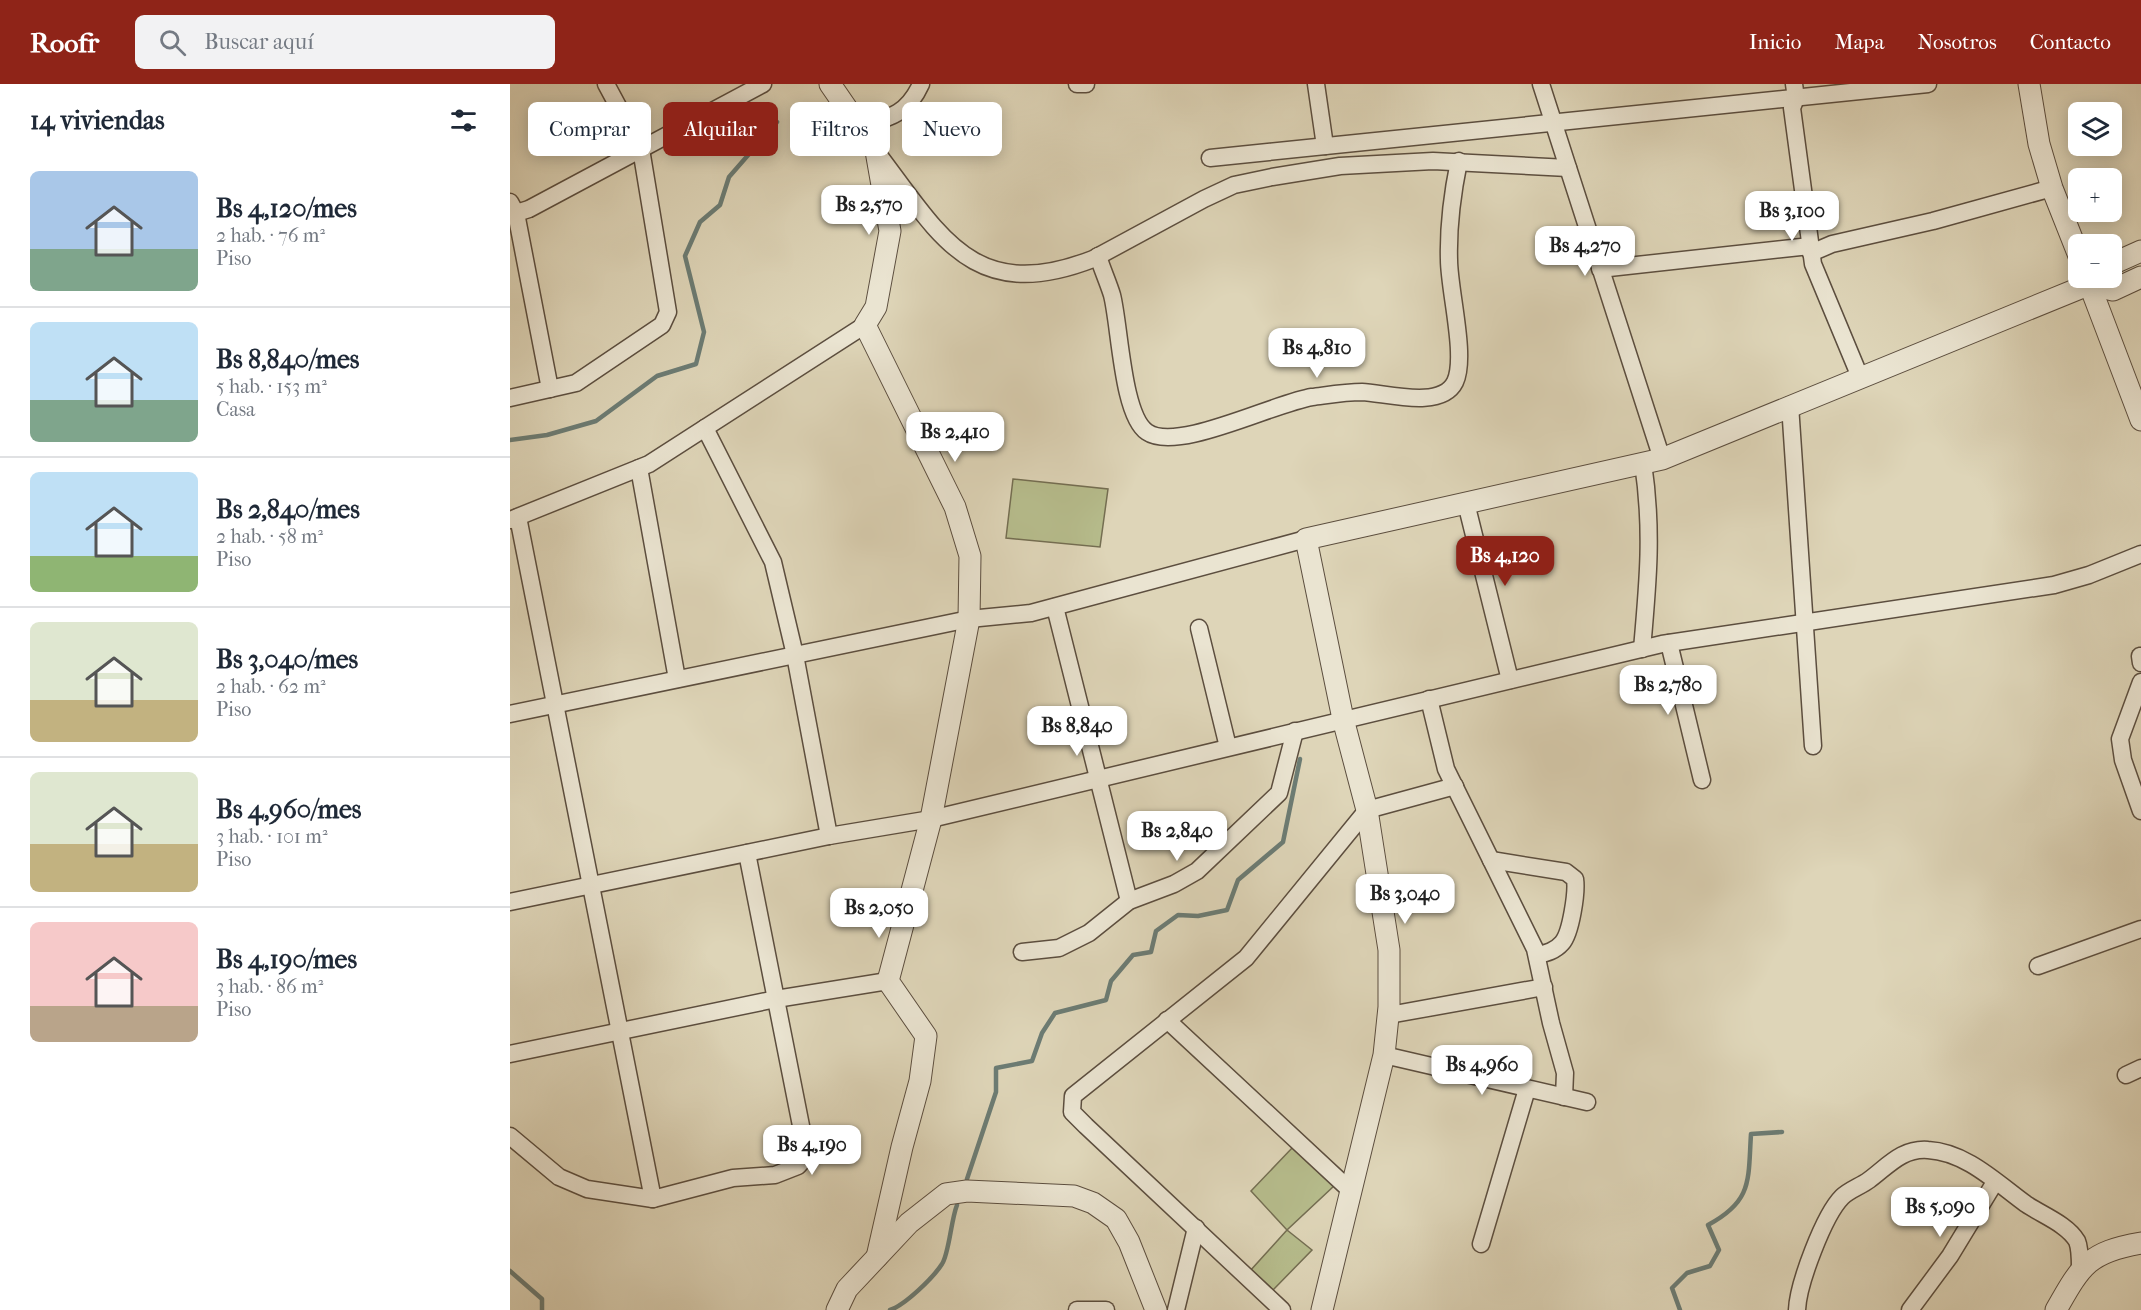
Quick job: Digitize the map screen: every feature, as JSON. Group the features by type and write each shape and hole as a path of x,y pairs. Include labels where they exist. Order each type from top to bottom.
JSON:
{"street":[{"path":"606,84 616,102"},
{"path":"651,144 763,84"},
{"path":"830,84 842,102"},
{"path":"890,117 908,106 921,84"},
{"path":"1077,84 1086,84"},
{"path":"1316,84 1325,146"},
{"path":"1541,84 1600,269 1652,461 1650,556 1642,649"},
{"path":"1210,158 1554,124 1795,91 1928,84"},
{"path":"2029,84 2039,144 2052,188 2070,234"},
{"path":"1795,91 1792,108 1810,249 1823,292 1860,377"},
{"path":"549,389 512,210 530,209 628,156"},
{"path":"510,398 576,383 596,372 662,325 668,312 642,156"},
{"path":"653,1199 592,885 514,518 639,468 865,325 876,307 890,231 877,156"},
{"path":"880,156 954,250 975,263 998,270 1048,272 1070,268 1098,256 1234,185 1340,166 1459,161 1568,168"},
{"path":"1098,256 1111,292 1134,415 1149,434 1161,438 1179,438 1280,404 1339,393 1362,392 1413,398 1437,396 1446,392 1454,384 1457,375 1458,341 1449,264 1448,233 1459,161"},
{"path":"1600,269 1810,249 1933,221 2052,188"},
{"path":"2122,260 2141,251"},
{"path":"2122,286 2141,277"},
{"path":"510,714 969,619 1031,613 1306,539 1652,461 2072,288"},
{"path":"2094,288 2141,420"},
{"path":"865,325 955,507 970,556 969,619 931,819 888,981 926,1036 920,1081 902,1147 877,1257"},
{"path":"1790,405 1813,746"},
{"path":"705,428 773,562 795,655 829,836"},
{"path":"639,468 677,679"},
{"path":"1466,503 1510,680"},
{"path":"1306,539 1343,719 1367,810 1389,950 1389,1015 1384,1055 1322,1310"},
{"path":"510,902 829,836 931,819 1669,643 2054,585 2089,576 2141,554"},
{"path":"1055,607 1129,900"},
{"path":"1199,628 1228,747"},
{"path":"1669,643 1702,780"},
{"path":"2140,804 2123,760 2120,740 2141,682"},
{"path":"1429,699 1446,769 1537,955 1565,1074 1564,1097"},
{"path":"1023,952 1059,948 1089,933 1129,900 1174,884 1197,871 1279,793 1295,731"},
{"path":"1282,1310 1072,1112 1073,1096 1246,957 1367,810 1455,786"},
{"path":"510,1136 559,1177 587,1189 653,1199 733,1178 775,1175 798,1166 807,1156 747,853"},
{"path":"1491,860 1566,872 1575,879 1577,892 1564,942 1551,952 1537,955"},
{"path":"2038,966 2141,929"},
{"path":"510,1054 776,999 888,981"},
{"path":"1389,1015 1544,987"},
{"path":"1167,1020 1352,1192"},
{"path":"1384,1055 1587,1102"},
{"path":"1481,1244 1527,1089"},
{"path":"1797,1310 1806,1275 1828,1217 1842,1197 1870,1180 1893,1160 1908,1152 1936,1152 1965,1161 2049,1220 2067,1229 2078,1243 2080,1268"},
{"path":"1910,1310 1950,1256 1995,1182"},
{"path":"837,1310 848,1289 909,1223 946,1194 968,1191 1074,1197 1093,1203 1116,1219 1129,1242 1156,1310"},
{"path":"1176,1310 1196,1228"},
{"path":"2056,1310 2080,1268 2104,1252 2141,1243"},
{"path":"1077,1310 1106,1310"}],"green space":[{"path":"1013,479 1108,489 1100,547 1006,538"},
{"path":"1293,1147 1335,1185 1287,1230 1251,1191"},
{"path":"1287,1230 1312,1250 1273,1290 1250,1271"}],"waterway":[{"path":"510,440 547,435 596,421 657,376 696,364 704,332 685,256 700,222 720,205 729,177 747,156"},
{"path":"967,1179 996,1092 996,1068 1032,1061 1042,1033 1055,1013 1106,1000 1111,981 1133,955 1151,952 1156,931 1178,915 1198,916 1227,910 1238,880 1283,842 1300,759"},
{"path":"1680,1310 1672,1288 1687,1273 1710,1266 1719,1250 1708,1225 1723,1216 1741,1198 1748,1177 1751,1134 1782,1132"},
{"path":"890,1310 903,1303 918,1290 942,1264 957,1205"},
{"path":"510,1271 542,1299 542,1310"}]}
